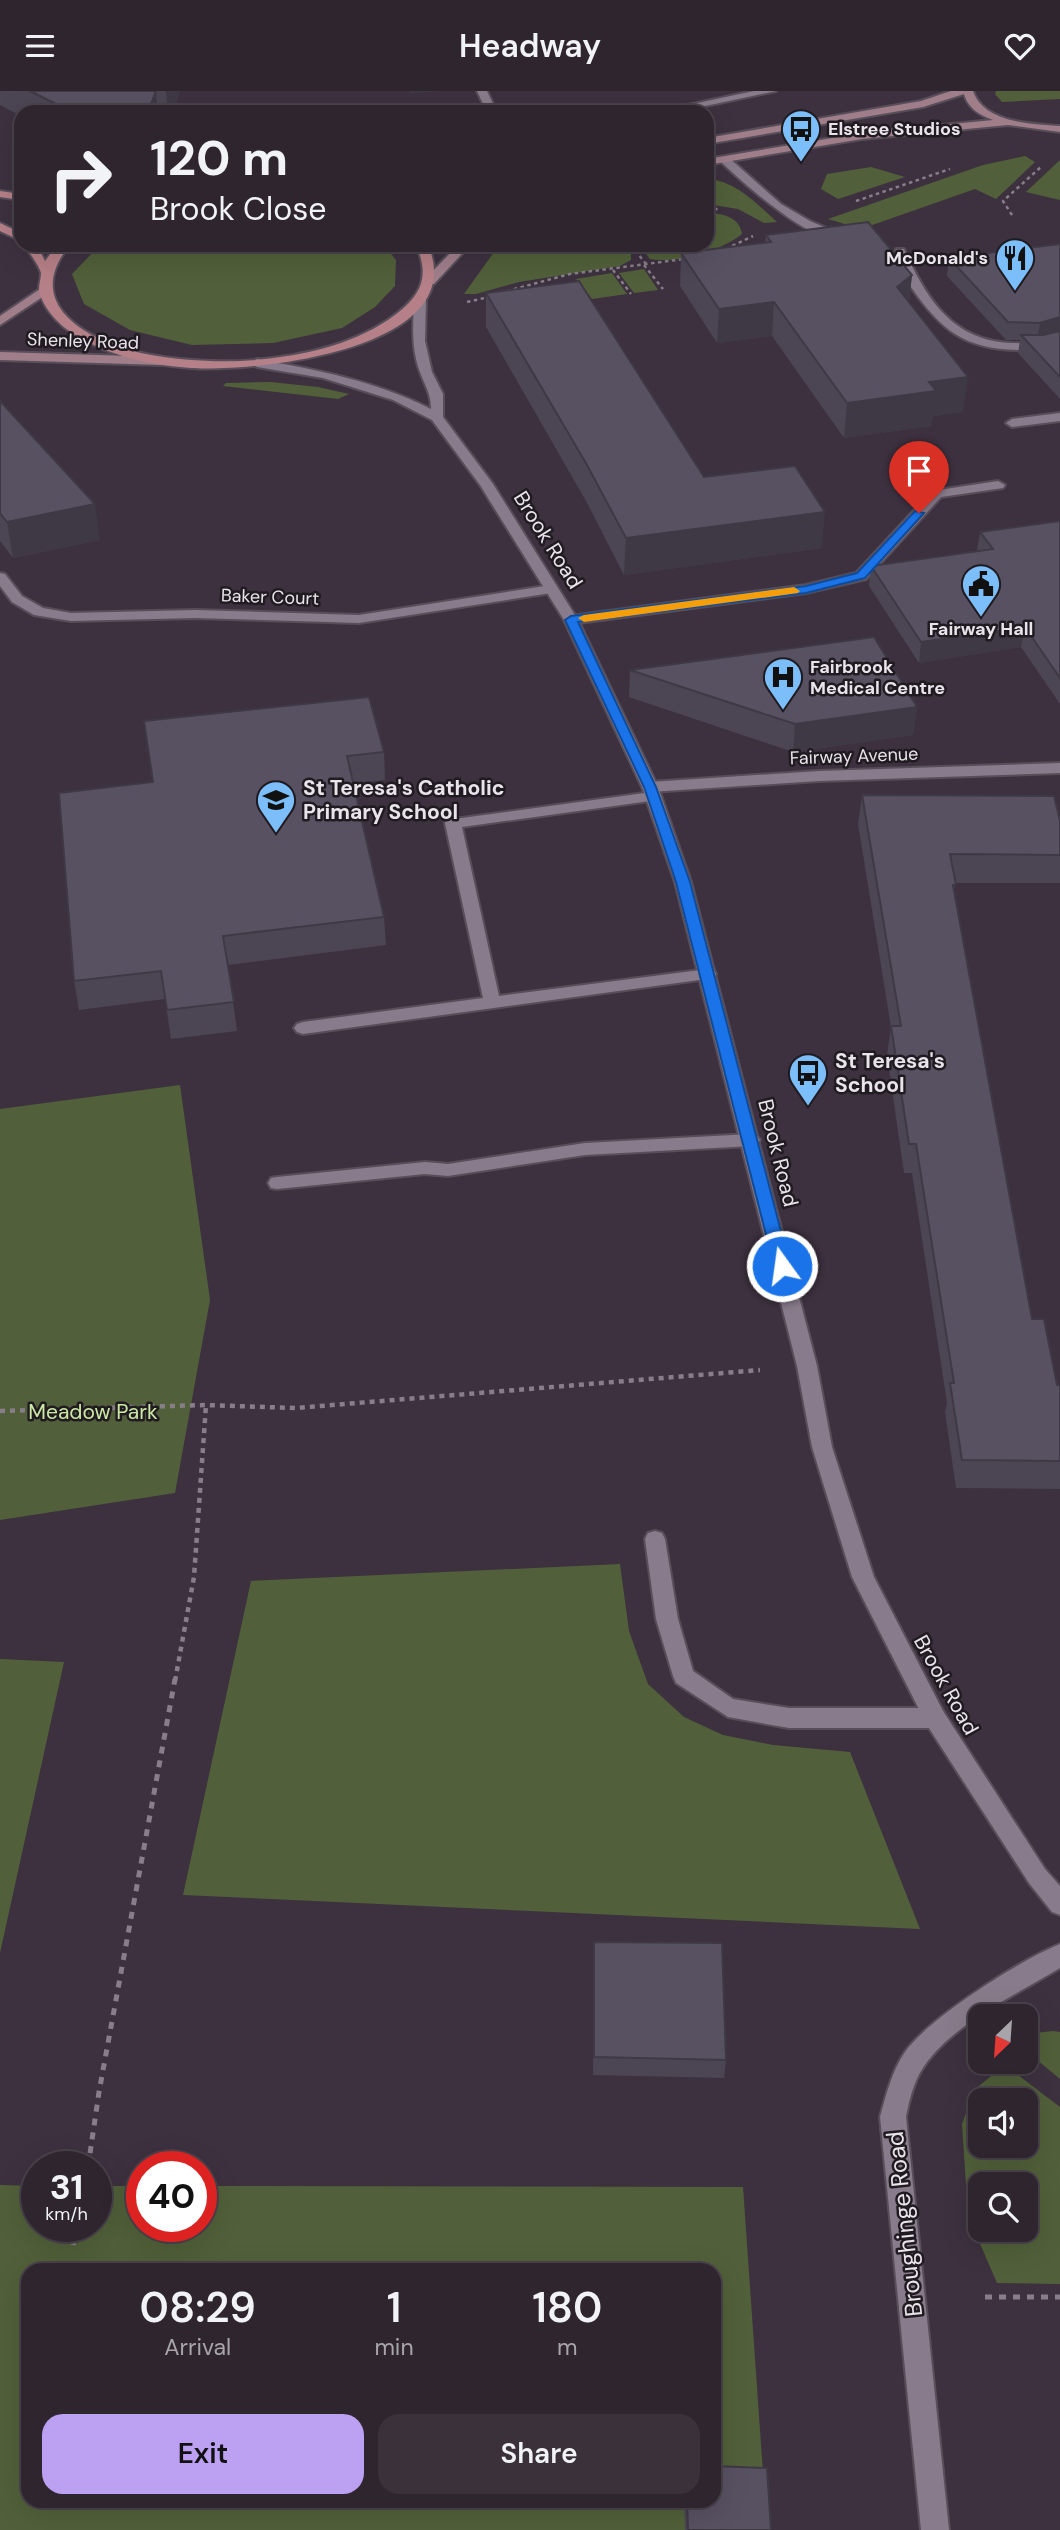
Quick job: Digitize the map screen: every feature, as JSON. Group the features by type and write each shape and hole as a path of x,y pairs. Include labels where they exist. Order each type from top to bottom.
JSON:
{"main road":[{"path":"714,140 923,104 961,91"},
{"path":"968,91 968,96 975,106 1008,122"},
{"path":"714,161 862,136 1008,122 1060,129"},
{"path":"36,252 46,271"},
{"path":"59,252 46,271 44,292 57,315 79,333 118,350 166,361 201,365 298,358 339,348 391,324 420,300 430,281 457,252"},
{"path":"425,252 430,262 430,281"},
{"name":"Shenley Road","path":"0,321 44,292"},
{"name":"Shenley Road","path":"0,356 166,361"}],"street":[{"path":"697,105 771,91"},
{"path":"724,159 777,209 824,232 849,239"},
{"path":"900,251 902,265 952,330 981,342 1006,347 1057,343"},
{"name":"Brook Road","path":"420,300 419,341 426,372 437,394 438,417"},
{"name":"Brook Road","path":"257,363 326,375 397,397 438,417 486,484 571,620 651,792 683,882 807,1366 822,1447 863,1577 934,1718 1037,1876 1060,1904"},
{"path":"1012,423 1060,417"},
{"path":"571,620 806,589 861,576 937,494 998,485"},
{"name":"Fairway Avenue","path":"492,1003 453,823 651,792 819,776 1060,768"},
{"path":"303,1028 708,974"},
{"path":"277,1183 425,1168 448,1170 584,1149 751,1140"},
{"path":"655,1539 667,1619 684,1676 728,1708 789,1717 934,1718"},
{"name":"Broughinge Road","path":"935,2530 893,2117 903,2080 915,2059 934,2036 1060,1955"}],"lane":[{"name":"Baker Court","path":"0,577 18,599 39,612 71,617 195,614 359,619 551,590"}],"path":[{"path":"1012,215 1003,201 1049,160"},
{"path":"848,204 954,168"},
{"path":"718,254 761,231"},
{"path":"743,241 753,246"},
{"path":"636,252 663,289"},
{"path":"511,297 501,294 524,284 694,258"},
{"path":"613,270 631,294"},
{"path":"456,305 489,297"},
{"path":"0,1411 206,1405 296,1408 467,1397 629,1380 807,1366"},
{"path":"90,2151 194,1577 206,1405"},
{"path":"985,2297 1060,2297"}],"green space":[{"path":"996,91 1060,91 1060,99 1002,102 995,94"},
{"path":"1025,156 1035,162 996,199 975,189 861,229 828,219 983,165"},
{"path":"1060,160 1060,200 1026,192"},
{"path":"871,167 905,177 838,199 821,189 827,174"},
{"path":"714,180 737,189 777,222 764,223 738,209 714,205"},
{"path":"714,214 734,220 741,228 742,234 714,250"},
{"path":"93,252 390,252 396,260 395,286 375,307 342,328 273,343 192,345 130,330 84,304 72,274"},
{"path":"494,252 631,252 631,260 620,266 519,282 476,294 464,294"},
{"path":"644,252 708,252 673,260 650,259"},
{"path":"644,269 658,290 634,293 619,273"},
{"path":"612,273 627,294 592,299 576,279"},
{"path":"270,382 318,387 349,394 338,399 223,386 226,383"},
{"name":"Meadow Park","path":"180,1085 210,1300 175,1493 0,1520 0,1109"},
{"path":"620,1564 629,1631 648,1684 684,1717 723,1735 773,1745 850,1752 920,1929 183,1895 251,1581"},
{"path":"0,1659 64,1662 0,1953"},
{"path":"1060,2032 1060,2079 1038,2061 1038,2033"},
{"path":"994,2074 1017,2074 1035,2088 976,2088"},
{"path":"1038,2090 1060,2107 1060,2284 997,2283 979,2242 1038,2242 1038,2172 968,2172 968,2216 962,2124 968,2108 968,2158 1038,2158"},
{"path":"0,2185 21,2186 21,2242 112,2242 112,2186 126,2186 126,2242 217,2242 217,2186 743,2187 767,2530 0,2530"}],"building":[{"path":"30,91 156,91 151,105 58,105"},
{"path":"868,222 912,275 897,287 968,377 929,382 936,391 847,403 774,302 719,309 681,253 714,252 714,249 771,242 766,235"},
{"path":"1060,244 1060,317 1040,323 1008,322 949,258"},
{"path":"579,281 704,477 795,466 825,512 626,538 587,465 486,293"},
{"path":"1060,331 1060,377 1021,335 1043,335"},
{"path":"0,401 95,504 7,522 0,513"},
{"path":"1060,521 1060,678 1025,627 921,642 871,566 993,549 980,532"},
{"path":"874,637 917,707 795,724 630,670"},
{"path":"369,697 384,752 347,756 384,917 223,936 234,1002 167,1010 161,971 74,981 59,793 153,782 144,721"},
{"path":"862,795 1054,796 1060,821 1060,855 950,854 956,885 953,885 1032,1319 1044,1319 1057,1385 1060,1385 1060,1461 962,1460 950,1383 954,1383 916,1144 909,1144 891,1026 901,1026"},
{"path":"594,1942 722,1943 726,2060 594,2057"},
{"path":"721,2466 767,2468 771,2530 688,2530 687,2508 721,2508"}],"slow traffic":[{"path":"584,618 794,591"}],"place":[{"name":"Elstree Studios","path":"801,163"},
{"name":"McDonald's","path":"1015,292"},
{"name":"Fairway Hall","path":"981,618"},
{"name":"Fairbrook Medical Centre","path":"783,711"},
{"name":"St Teresa's Catholic Primary School","path":"276,834"},
{"name":"St Teresa's School","path":"808,1107"}],"route":[{"path":"782,1266 683,882 650,787 571,620 806,589 861,576 919,513"}]}
